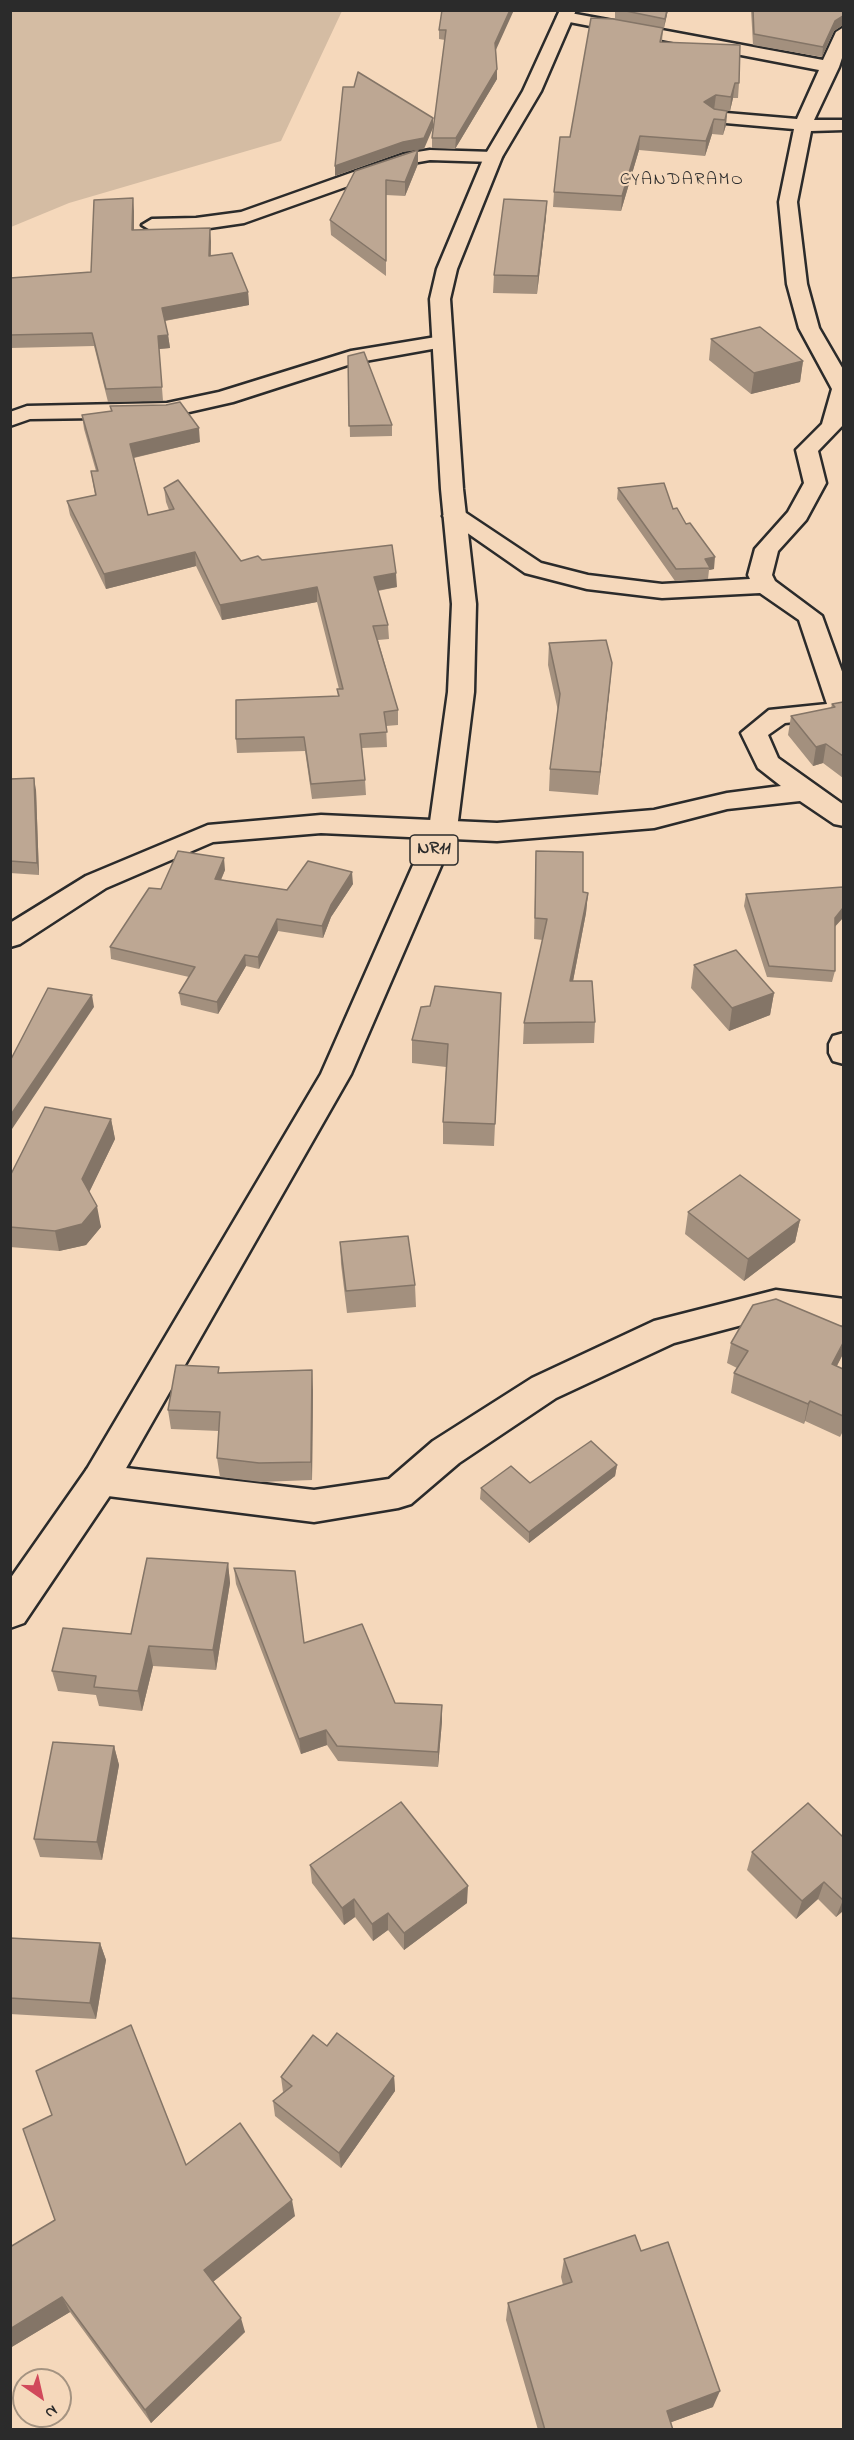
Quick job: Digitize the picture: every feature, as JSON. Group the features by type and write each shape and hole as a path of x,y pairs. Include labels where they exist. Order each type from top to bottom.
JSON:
{"main road":[{"path":"566,14 831,66"},
{"name":"NR11","path":"10,1611 100,1480 336,1074 443,829 461,692 464,604 455,516 440,299 447,269 493,157 532,91 566,14"},
{"path":"843,33 833,53 831,66 804,124 788,202 797,284 809,328 843,390 832,426 807,450 815,483 798,515 767,549 760,575 765,585 810,616 842,710 778,716 754,733 767,762 843,819"},
{"path":"714,117 828,127 843,125"},
{"path":"152,225 196,224 244,217 410,158 430,155 493,157"},
{"path":"10,420 27,413 167,410 225,397 351,357 442,342"},
{"path":"455,516 533,568 587,582 662,591 765,585"},
{"path":"10,937 96,882 208,834 321,824 497,832 654,819 727,801 805,792"},
{"path":"843,1044 843,1053"},
{"path":"100,1480 166,1490 314,1506 398,1492 446,1452 544,1388 666,1331 776,1303 843,1313"}],"shaded area":[{"path":"11,10 342,11 281,141 69,203 11,227"}],"building":[{"path":"442,10 510,10 495,43 497,69 456,138 432,138 446,30 439,30"},
{"path":"621,10 667,10 665,19"},
{"path":"753,10 843,10 843,16 835,21 823,47 754,34"},
{"path":"591,18 613,19 663,28 660,42 740,45 739,83 735,83 731,97 716,95 704,102 714,109 727,111 725,120 714,119 706,141 640,136 622,196 554,192 560,137 570,137"},
{"path":"358,72 433,118 424,138 403,142 335,166 343,87 354,87"},
{"path":"418,150 405,182 386,180 386,261 330,220 355,171"},
{"path":"133,198 132,230 210,228 209,256 232,253 248,292 162,308 168,335 158,336 162,387 106,389 92,333 10,335 10,278 91,272 94,200"},
{"path":"504,199 547,201 538,276 494,275"},
{"path":"760,327 803,361 754,373 711,339"},
{"path":"364,352 392,425 349,426 348,356"},
{"path":"180,402 199,428 130,444 148,515 174,509 164,488 178,480 241,561 258,556 262,560 392,545 396,573 374,577 388,625 373,626 398,710 384,712 387,732 360,734 365,780 311,784 304,737 236,739 236,700 339,696 337,689 343,689 317,587 220,605 195,552 104,574 67,501 96,495 91,471 98,471 82,415 112,411 110,406 166,405"},
{"path":"664,483 673,509 677,508 686,524 690,523 715,557 705,559 710,568 676,569 618,488"},
{"path":"606,640 612,663 600,772 550,769 560,694 549,643"},
{"path":"843,702 843,756 826,744 816,747 791,716 835,707 832,704"},
{"path":"34,778 37,863 10,861 10,779"},
{"path":"178,851 224,858 215,879 287,890 308,861 352,872 331,905 322,926 277,919 258,957 245,955 217,1002 179,993 195,967 110,947 149,888 161,889"},
{"path":"536,851 583,852 583,892 588,893 570,981 592,981 595,1022 524,1023 547,919 535,918"},
{"path":"843,887 843,908 835,918 835,971 769,966 746,894"},
{"path":"736,950 774,993 732,1008 694,965"},
{"path":"435,986 501,993 495,1124 443,1122 448,1044 412,1040 421,1007 430,1006"},
{"path":"48,988 92,995 10,1116 10,1061"},
{"path":"45,1107 111,1119 82,1179 97,1206 82,1224 55,1231 10,1227 10,1176"},
{"path":"740,1175 800,1220 748,1259 688,1212"},
{"path":"408,1236 415,1285 346,1291 340,1242"},
{"path":"776,1299 843,1327 843,1343 832,1364 843,1369 843,1416 810,1401 808,1404 734,1373 748,1351 731,1343 753,1305"},
{"path":"176,1365 219,1367 218,1373 312,1370 311,1462 259,1463 217,1458 220,1412 168,1410"},
{"path":"591,1441 617,1465 529,1532 481,1488 511,1466 530,1483"},
{"path":"147,1558 228,1563 213,1650 149,1646 138,1691 94,1687 96,1676 52,1671 63,1628 131,1634"},
{"path":"234,1568 295,1571 304,1643 362,1624 395,1703 442,1705 438,1752 337,1746 326,1730 299,1739"},
{"path":"53,1742 114,1746 97,1842 34,1839"},
{"path":"401,1802 468,1886 404,1933 388,1913 372,1924 354,1899 342,1908 310,1865"},
{"path":"808,1803 843,1837 843,1900 824,1882 802,1901 752,1852"},
{"path":"10,1938 100,1943 90,2003 10,1998"},
{"path":"131,2025 186,2165 240,2123 292,2200 204,2270 241,2318 145,2410 62,2297 10,2329 10,2247 55,2220 23,2129 52,2115 36,2071"},
{"path":"337,2033 394,2076 339,2153 273,2101 292,2086 281,2077 313,2035 327,2046"},
{"path":"635,2235 641,2251 668,2242 720,2391 667,2411 673,2430 545,2430 508,2303 572,2282 564,2259"}],"district":[{"name":"CYANDARAMO","path":"682,181"}]}
